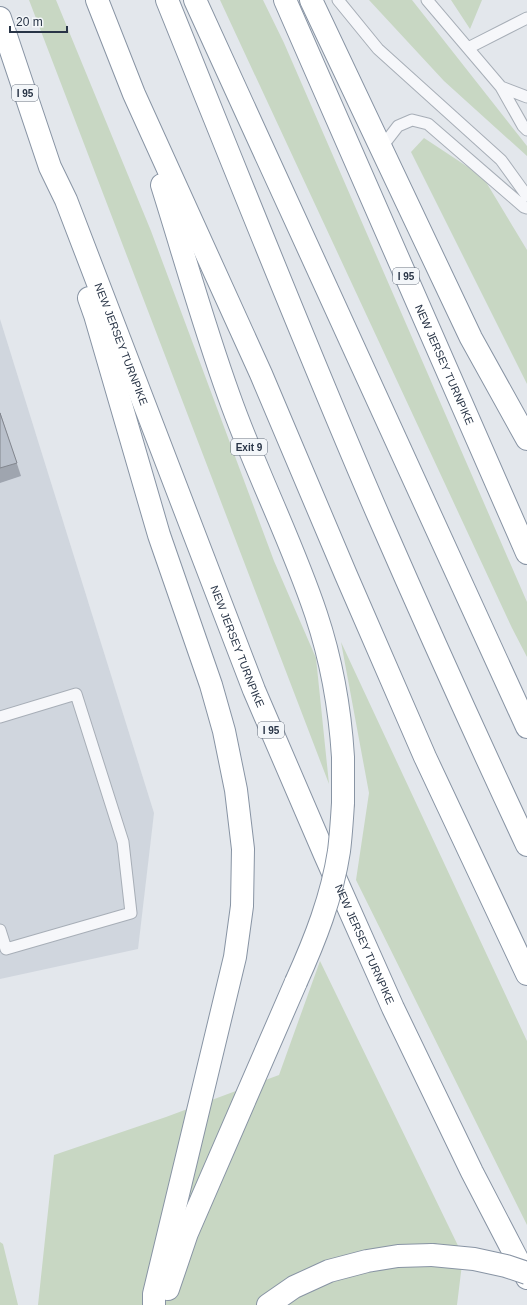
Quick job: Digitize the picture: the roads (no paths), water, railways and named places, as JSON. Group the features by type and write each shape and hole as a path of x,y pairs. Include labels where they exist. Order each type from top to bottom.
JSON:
{"highway":[{"path":"97,0 134,94 261,374 346,575 426,757 527,974"},
{"path":"168,0 289,303 379,515 468,718 527,845"},
{"path":"195,0 527,727"},
{"name":"NEW JERSEY TURNPIKE","path":"285,0 527,553"},
{"path":"312,0 471,338 527,439"},
{"name":"NEW JERSEY TURNPIKE","path":"0,18 50,167 66,200 254,690 324,855 393,1008 472,1172 527,1278"},
{"name":"Exit 9","path":"134,94 229,396 258,472 298,565 316,615 330,666 339,717 343,757 343,803 339,852 329,894 316,936 187,1233 163,1305"},
{"path":"50,167 56,204 95,315 159,535 215,698 224,731 236,790 243,849 242,906 235,957 154,1294 154,1305"},
{"path":"268,1305 294,1286 329,1271 367,1261 398,1256 432,1255 474,1259 506,1266 527,1273"}],"lane":[{"path":"338,0 378,49 501,160 527,196"},
{"path":"427,0 501,87 523,126 527,130"},
{"path":"468,48 527,18"},
{"path":"501,87 527,97"},
{"path":"381,148 398,126 412,120 428,124 527,208"},
{"path":"0,717 76,694 123,842 131,913 3,949 0,930"}]}
